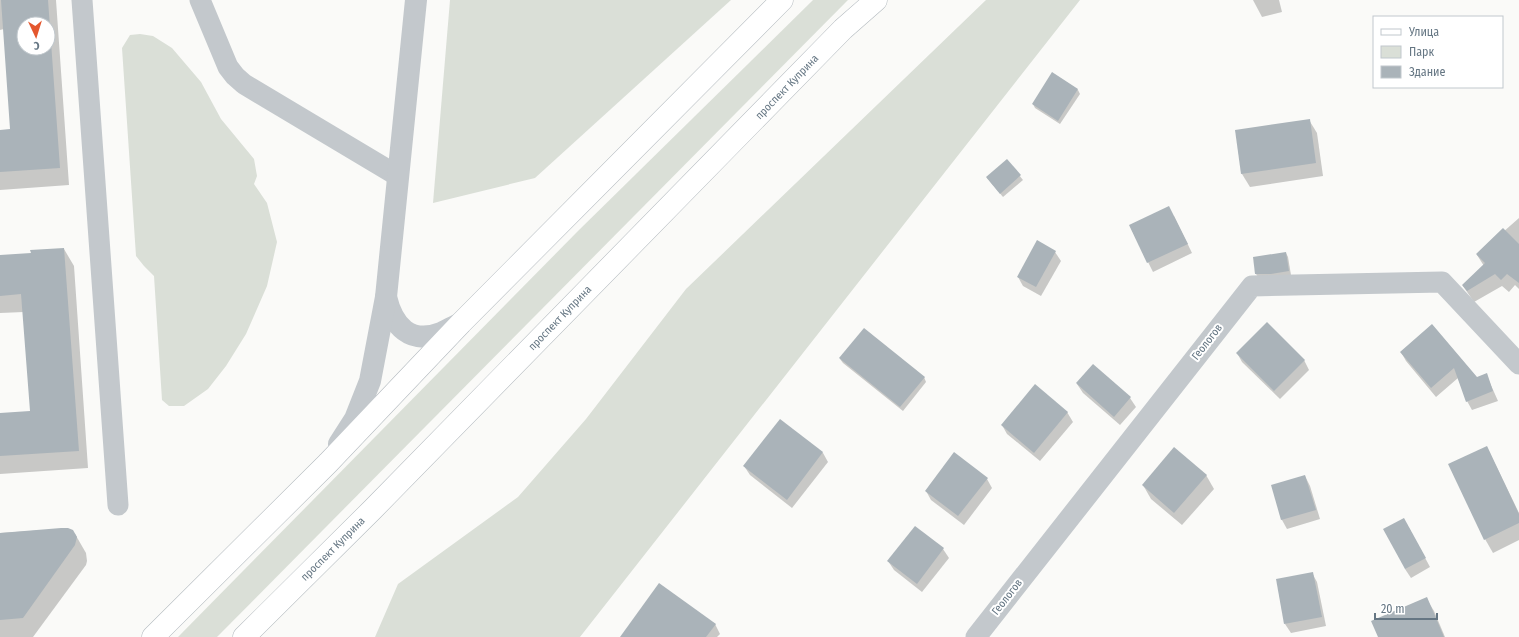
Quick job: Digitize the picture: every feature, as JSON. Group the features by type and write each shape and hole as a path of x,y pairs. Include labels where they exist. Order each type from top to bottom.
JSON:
{"main road":[{"path":"153,637 328,463 461,323 782,0"},
{"name":"проспект Куприна","path":"244,637 373,509 843,29 876,0"}],"street":[{"path":"82,0 118,505"},
{"path":"200,0 228,67 235,76 244,84 398,176"},
{"path":"328,463 355,419 370,381 386,297 416,0"},
{"name":"Геологов","path":"976,637 1252,286 1442,282 1519,364"},
{"path":"386,297 388,307 396,323 407,333 422,336 440,333 461,323"}],"green space":[{"path":"450,0 731,0 535,178 433,203"},
{"path":"813,0 848,0 217,637 178,637 578,231"},
{"path":"986,0 1080,0 580,637 375,637 398,584 518,497 586,419 686,289"},
{"path":"140,34 153,36 172,48 201,82 221,119 254,159 257,176 254,184 267,203 277,242 267,286 246,334 226,366 208,389 184,406 169,406 162,400 154,276 136,256 122,48 130,35"}],"building":[{"path":"1,0 48,0 49,16 16,16 16,56 52,56 60,168 0,172 0,130 10,129"},
{"path":"1052,72 1078,89 1058,121 1032,104"},
{"path":"1310,119 1316,163 1241,174 1235,130"},
{"path":"1007,159 1021,175 1000,194 986,177"},
{"path":"1169,206 1188,244 1147,263 1129,225"},
{"path":"1503,228 1519,244 1519,283 1507,274 1501,280 1495,274 1467,291 1462,285 1485,263 1476,254"},
{"path":"1037,240 1056,251 1036,287 1017,277"},
{"path":"64,248 79,451 0,456 0,413 30,411 21,294 0,296 0,255 31,253 30,250"},
{"path":"1286,252 1289,271 1271,274 1255,274 1253,257"},
{"path":"1267,322 1305,360 1274,391 1236,353"},
{"path":"1432,324 1477,377 1487,373 1493,391 1466,402 1454,368 1431,388 1400,352"},
{"path":"864,328 925,377 900,407 839,358"},
{"path":"1093,364 1131,397 1114,417 1076,383"},
{"path":"1035,384 1068,412 1034,453 1001,425"},
{"path":"780,419 823,452 787,500 743,466"},
{"path":"1487,446 1519,514 1519,523 1484,540 1448,464"},
{"path":"1174,447 1207,475 1174,513 1142,485"},
{"path":"954,452 988,478 958,516 925,491"},
{"path":"1305,475 1316,510 1281,520 1271,485"},
{"path":"1404,518 1426,558 1405,569 1383,529"},
{"path":"915,526 944,548 917,584 887,561"},
{"path":"61,528 73,530 77,537 75,545 23,618 0,620 0,533"},
{"path":"1313,572 1322,617 1284,624 1276,579"},
{"path":"659,583 716,624 706,637 620,637"},
{"path":"1427,597 1444,637 1378,637 1371,621"}]}
